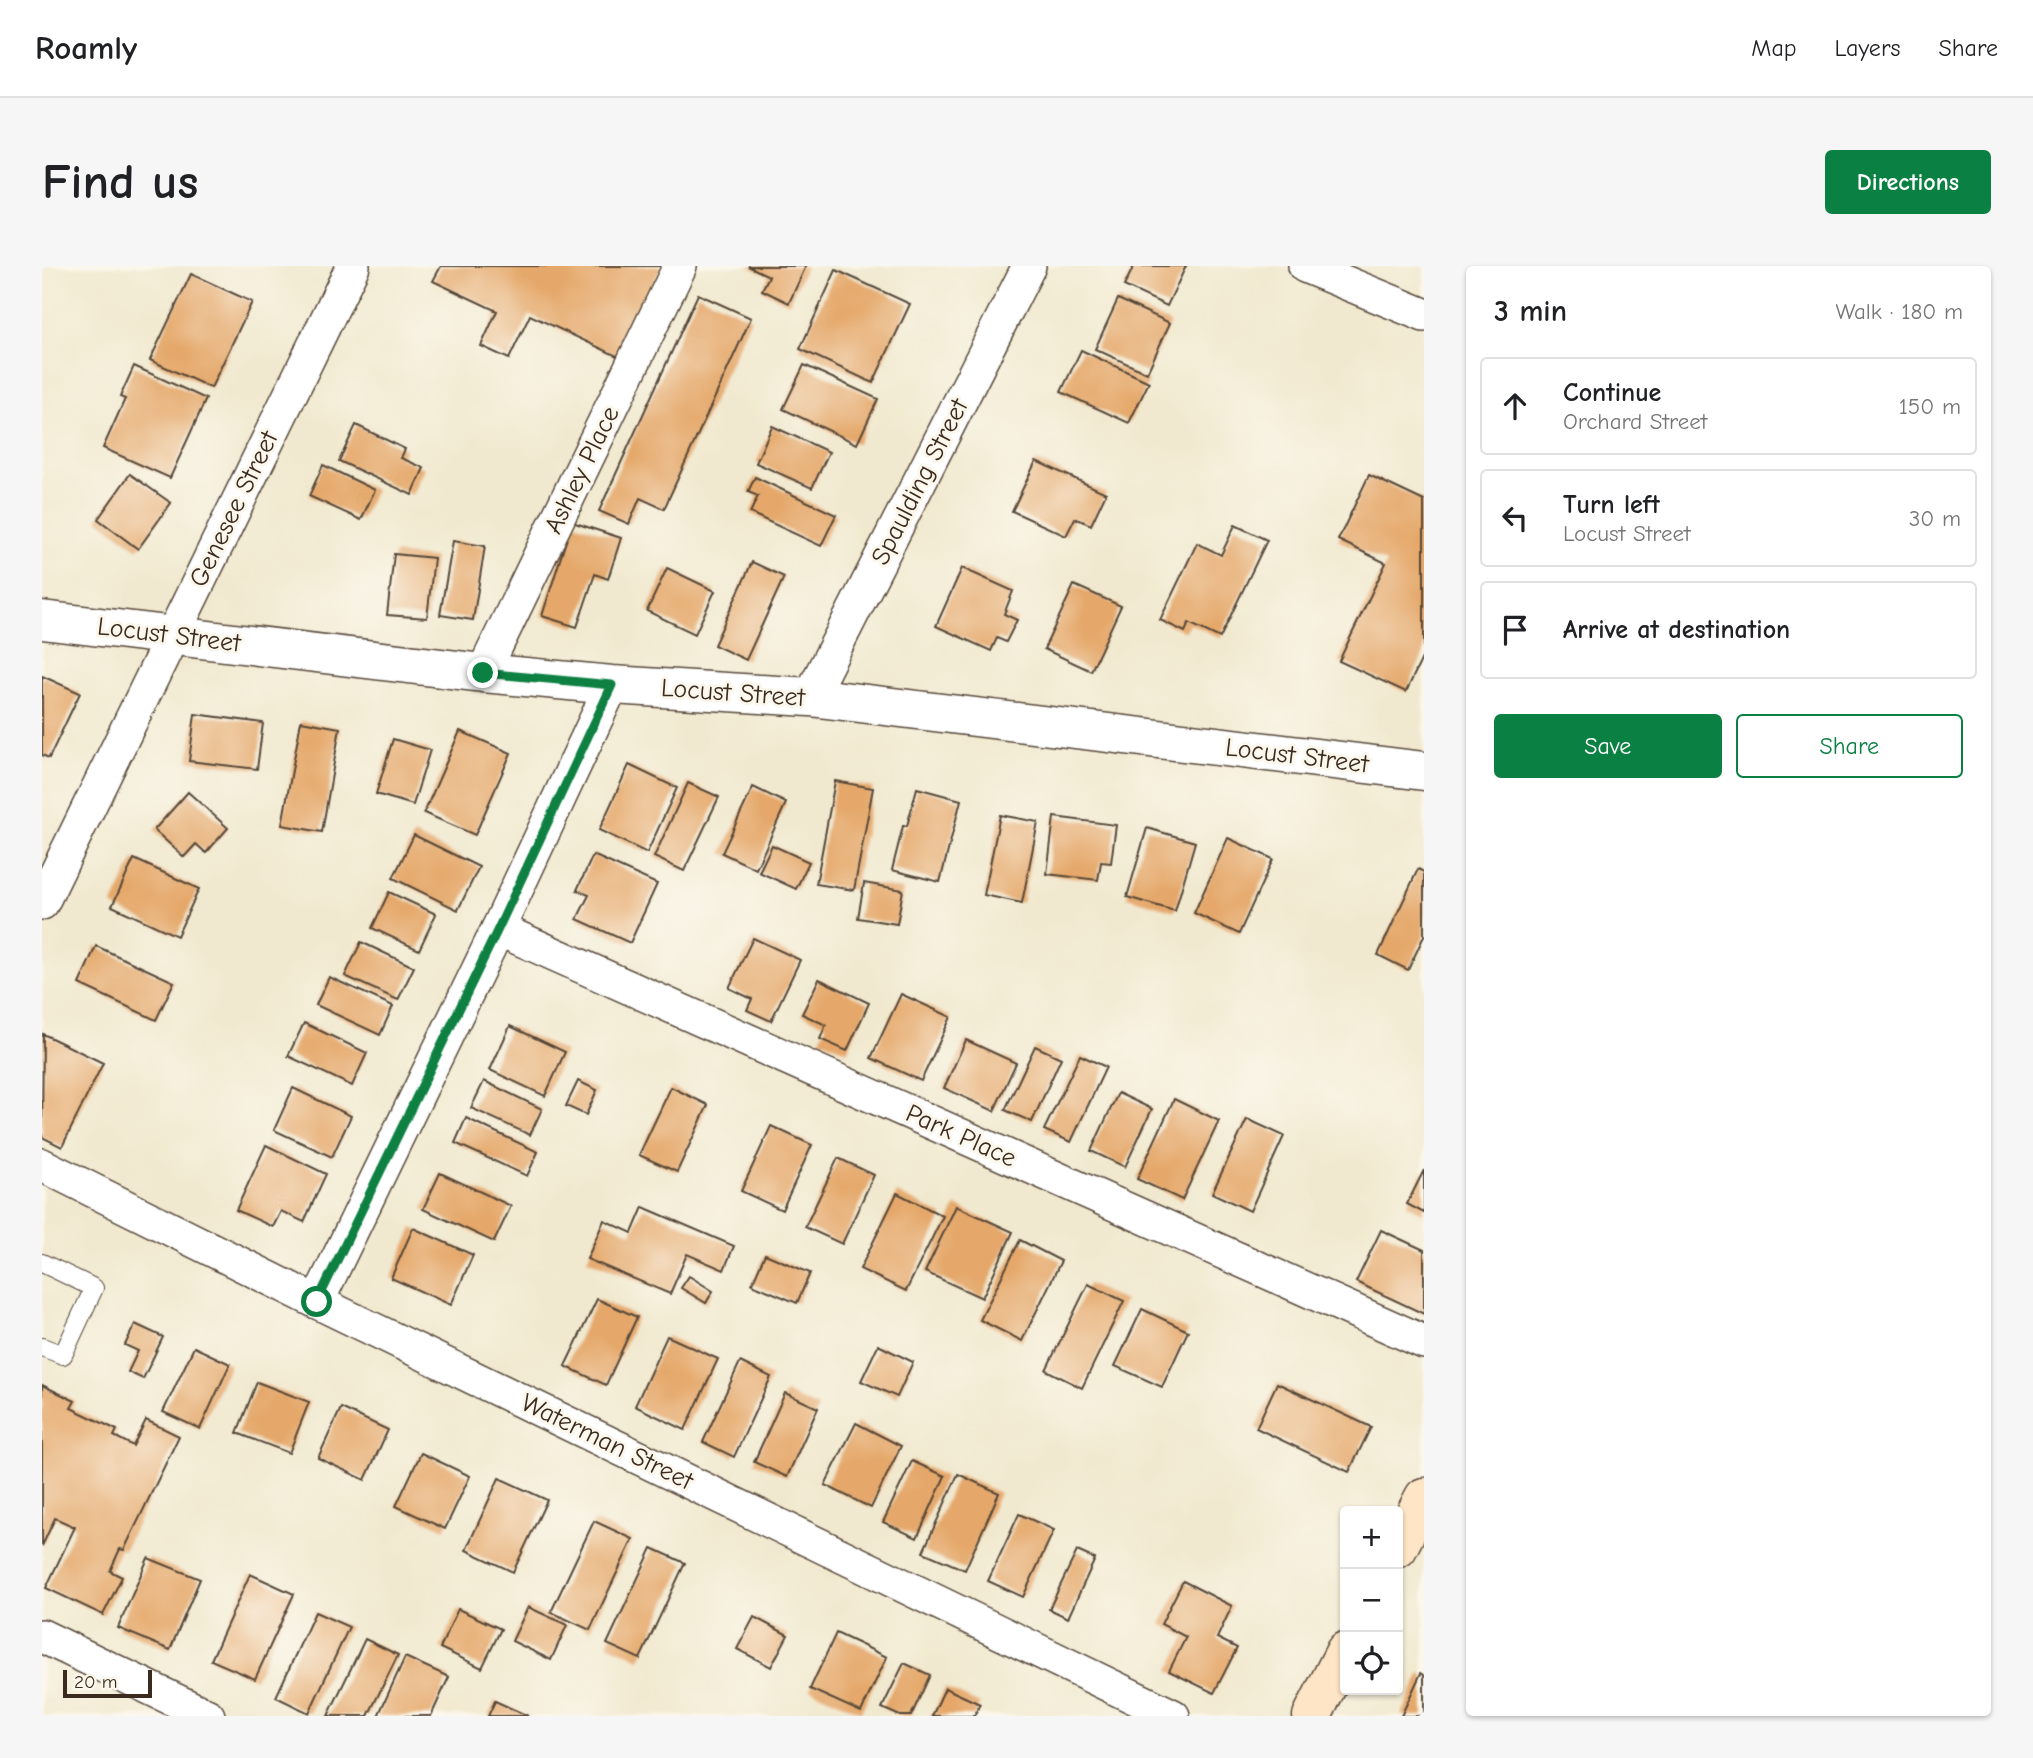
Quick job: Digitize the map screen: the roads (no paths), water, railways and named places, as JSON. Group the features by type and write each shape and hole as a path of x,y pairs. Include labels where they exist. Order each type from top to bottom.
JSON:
{"main road":[{"path":"1403,1538 1424,1497"},
{"path":"1312,1716 1340,1661"}],"street":[{"name":"Genesee Street","path":"42,903 353,266"},
{"name":"Ashley Place","path":"483,673 680,266"},
{"name":"Spaulding Street","path":"810,697 1029,266"},
{"path":"1305,266 1424,315"},
{"name":"Locust Street","path":"42,620 483,673 612,685 810,697 1424,771"},
{"path":"317,1302 498,929 612,685"},
{"name":"Park Place","path":"498,929 1424,1342"},
{"name":"Waterman Street","path":"42,1165 317,1302 1173,1716"},
{"path":"42,1636 208,1716"}],"lane":[{"path":"42,1263 94,1288 63,1355 42,1347"}]}
